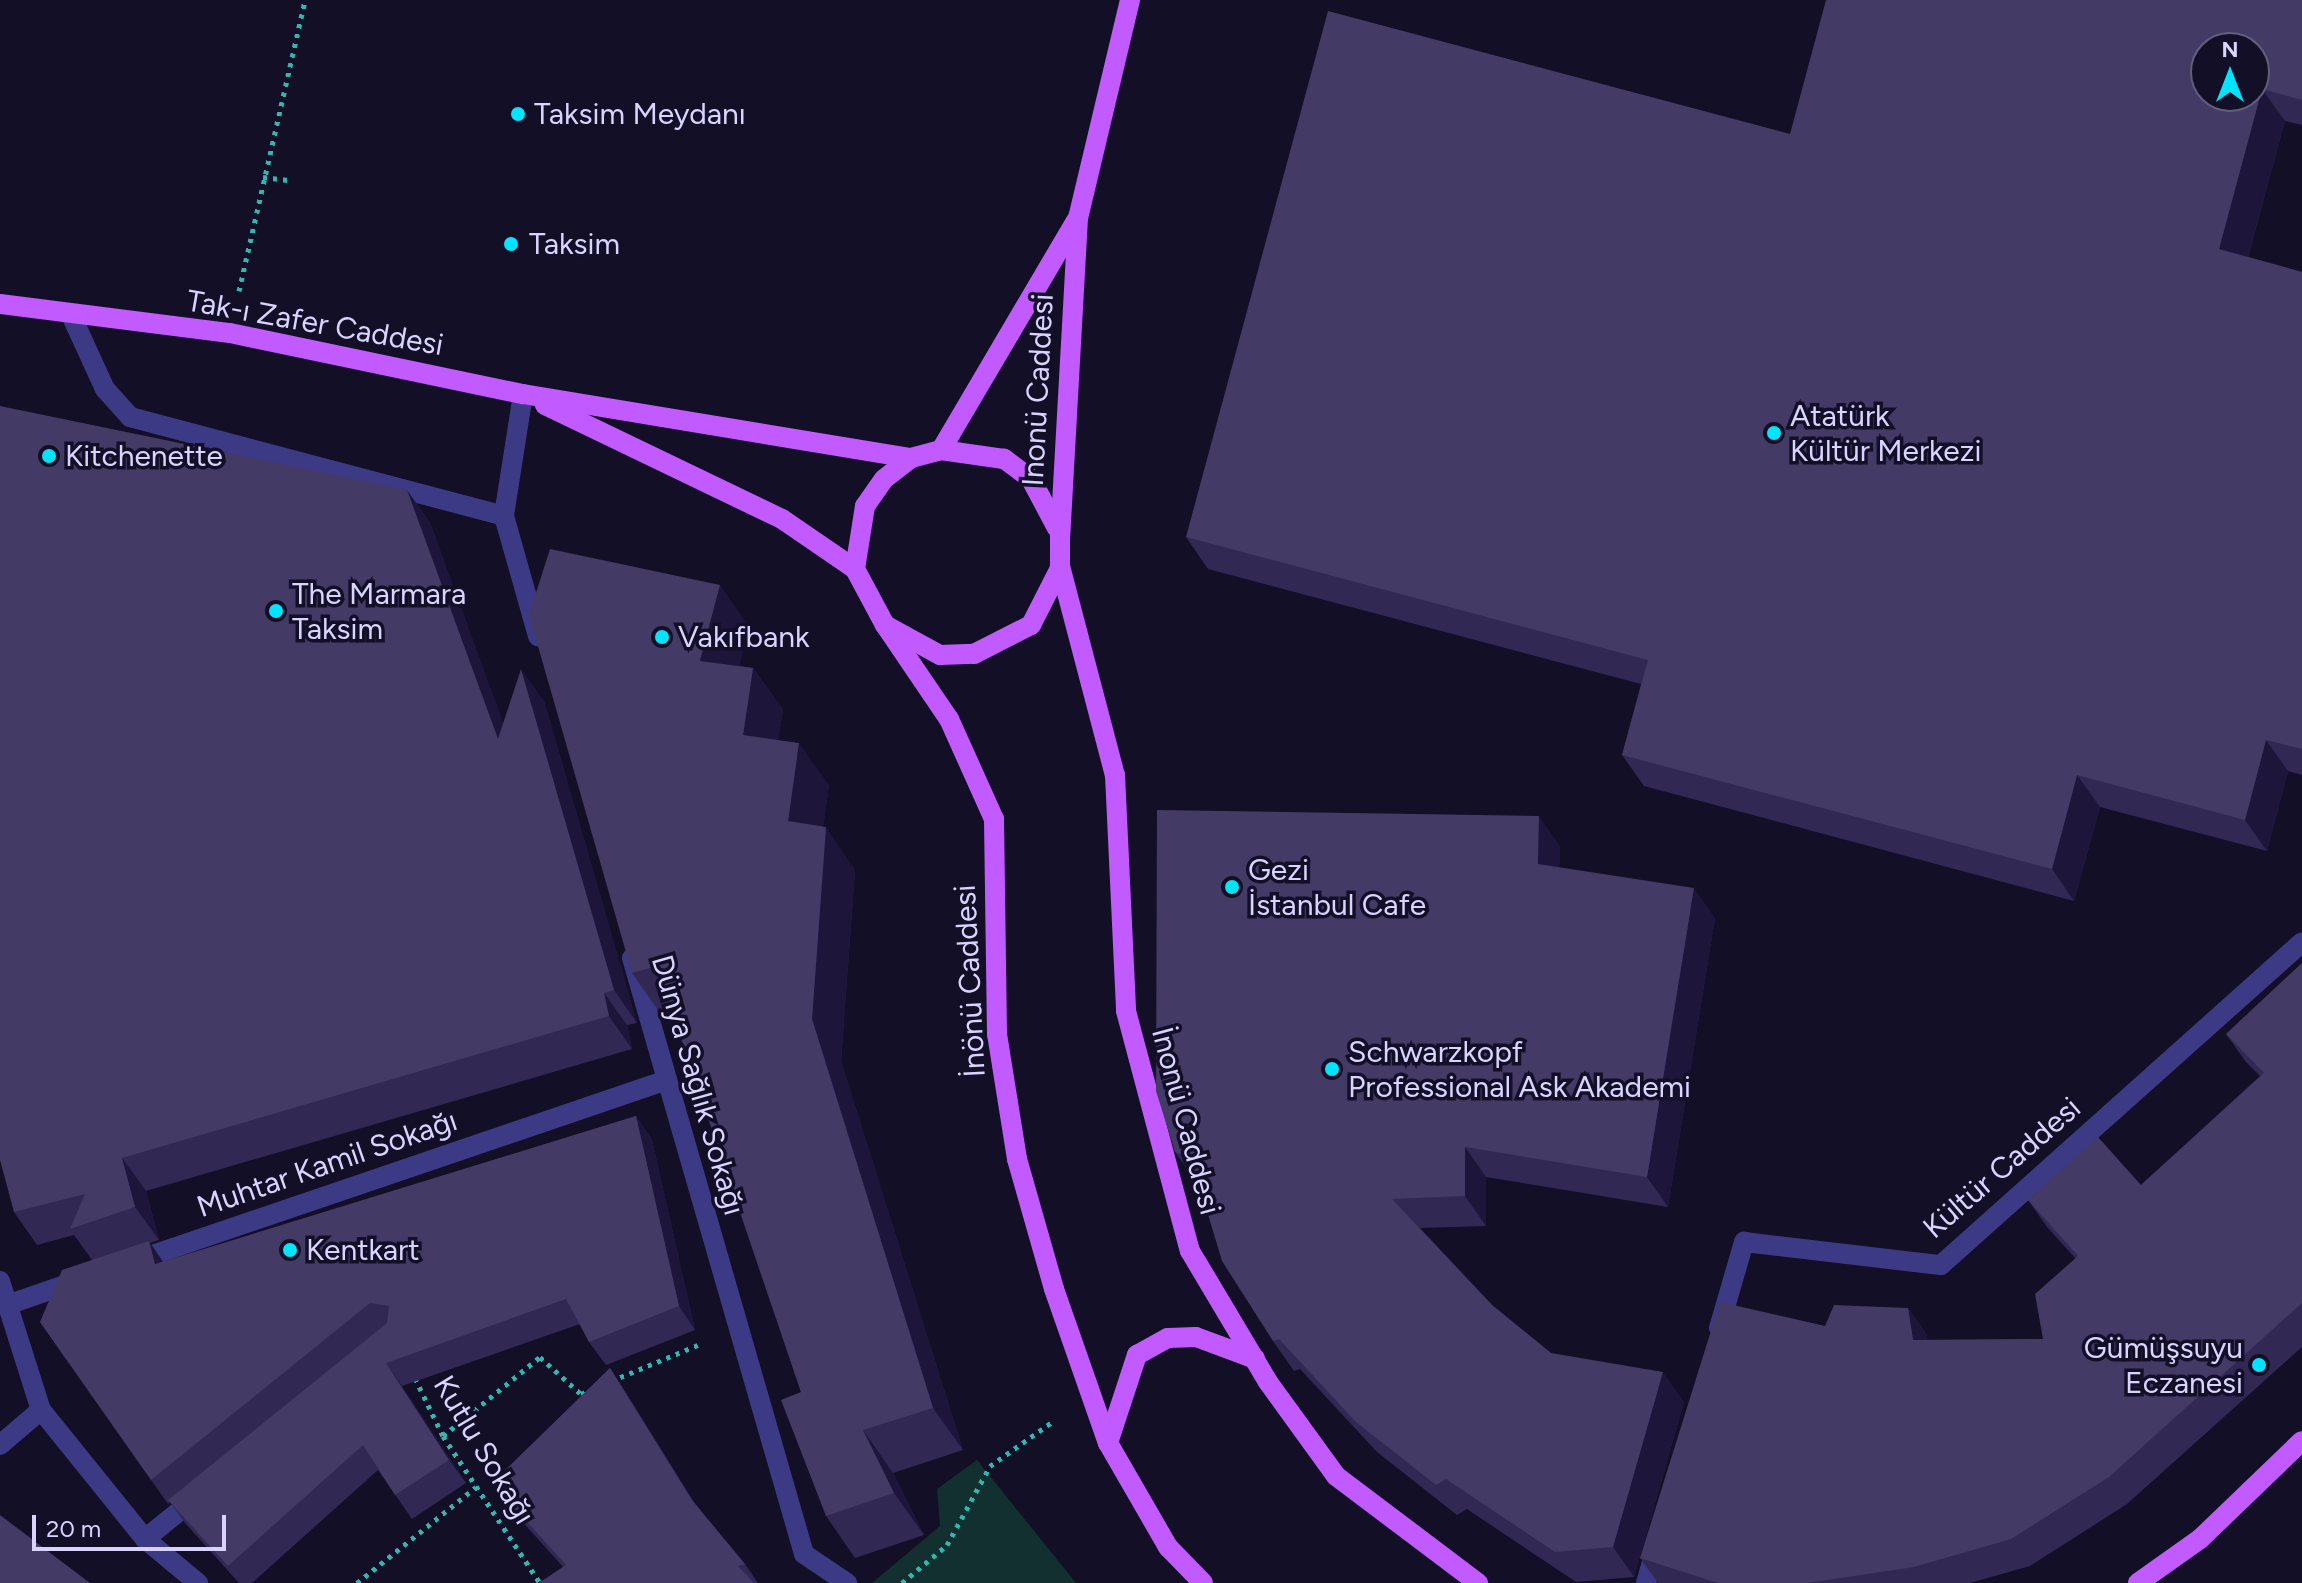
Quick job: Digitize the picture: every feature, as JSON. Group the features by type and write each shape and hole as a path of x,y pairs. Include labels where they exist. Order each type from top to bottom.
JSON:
{"main road":[{"path":"941,450 1078,218 1130,0"},
{"name":"Inonü Caddesi","path":"1060,566 1078,218"},
{"name":"Tak-ı Zafer Caddesi","path":"0,304 72,317 230,333 523,394"},
{"path":"523,394 911,458 941,450 1004,459 1037,487 1060,535"},
{"path":"523,394 782,519 855,569 885,625 940,655 974,654 1031,625 1060,566"},
{"path":"855,569 865,506 911,458"},
{"name":"İnonü Caddesi","path":"1060,566 1115,775 1126,1011 1152,1124 1190,1251 1255,1359 1336,1476 1478,1583"},
{"name":"İnönü Caddesi","path":"885,625 949,719 994,819 997,1034 1017,1159 1092,1401 1108,1443 1168,1547 1203,1583"},
{"path":"1108,1443 1137,1355 1168,1338 1196,1337 1255,1359"},
{"path":"2138,1583 2200,1539 2302,1441"}],"street":[{"path":"72,317 105,389 130,417 504,516"},
{"path":"523,394 504,516 543,653"},
{"name":"Dünya Sağlık Sokağı","path":"627,942 736,1329 804,1554 847,1583"},
{"name":"Kültür Caddesi","path":"1714,1346 1744,1242 1941,1265 2302,942"},
{"name":"Muhtar Kamil Sokağı","path":"7,1305 667,1080"},
{"path":"0,1281 41,1410 145,1539 198,1583"},
{"path":"0,1445 41,1410"},
{"path":"145,1539 217,1481"},
{"path":"1646,1583 1663,1524"}],"path":[{"path":"230,333 305,0"},
{"path":"263,177 288,180"},
{"path":"443,1436 540,1357 581,1394 736,1329"},
{"name":"Kutlu Sokağı","path":"409,1365 443,1436 540,1583"},
{"path":"902,1583 947,1545 990,1466 1025,1437 1092,1401"},
{"path":"357,1583 476,1487"}],"green space":[{"path":"977,1460 1076,1583 872,1583 940,1526 937,1489"}],"building":[{"name":"Atatürk Kültür Merkezi","path":"1826,0 2302,0 2302,100 2270,91 2270,32 2190,32 2190,112 2256,112 2219,249 2302,272 2302,749 2266,740 2245,820 2077,775 2052,869 1622,755 1648,660 1186,537 1328,11 1790,134"},
{"path":"0,406 407,490 498,739 521,669 614,990 604,993 609,1016 122,1158 135,1207 70,1229 85,1194 14,1212 0,1160"},
{"path":"550,549 720,585 700,661 753,668 743,735 799,743 788,821 826,827 812,1019 933,1408 863,1430 894,1493 826,1516 781,1400 801,1392 657,966 632,973 529,615"},
{"path":"1157,810 1539,816 1538,864 1694,888 1647,1177 1465,1147 1465,1196 1392,1199 1492,1305 1551,1353 1663,1372 1613,1547 1555,1552 1446,1479 1436,1485 1356,1422 1279,1339 1273,1341 1222,1261 1191,1158 1175,1152 1156,1091"},
{"path":"2302,963 2302,1303 2109,1477 2011,1539 1914,1567 1807,1583 1718,1583 1640,1558 1720,1302 1825,1326 1834,1305 1908,1308 1913,1340 2043,1339 2035,1294 2078,1256 2028,1200 2098,1137 2141,1185 2264,1073 2226,1034"},
{"path":"636,1116 679,1306 589,1342 566,1299 386,1363 449,1460 395,1495 363,1445 228,1566 168,1500 387,1323 389,1306 370,1303 151,1480 40,1322 62,1270 149,1241 155,1264"},
{"path":"610,1368 692,1500 745,1564 738,1566 754,1583 539,1583 566,1565 492,1483"},
{"path":"0,1515 90,1583 0,1583"}],"place":[{"name":"Taksim Meydanı","path":"518,114"},
{"name":"Taksim","path":"511,244"},
{"name":"Atatürk Kültür Merkezi","path":"1774,433"},
{"name":"Kitchenette","path":"49,456"},
{"name":"The Marmara Taksim","path":"276,611"},
{"name":"Vakıfbank","path":"662,637"},
{"name":"Gezi İstanbul Cafe","path":"1232,887"},
{"name":"Schwarzkopf Professional Ask Akademi","path":"1332,1069"},
{"name":"Kentkart","path":"290,1250"},
{"name":"Gümüşsuyu Eczanesi","path":"2259,1365"}]}
